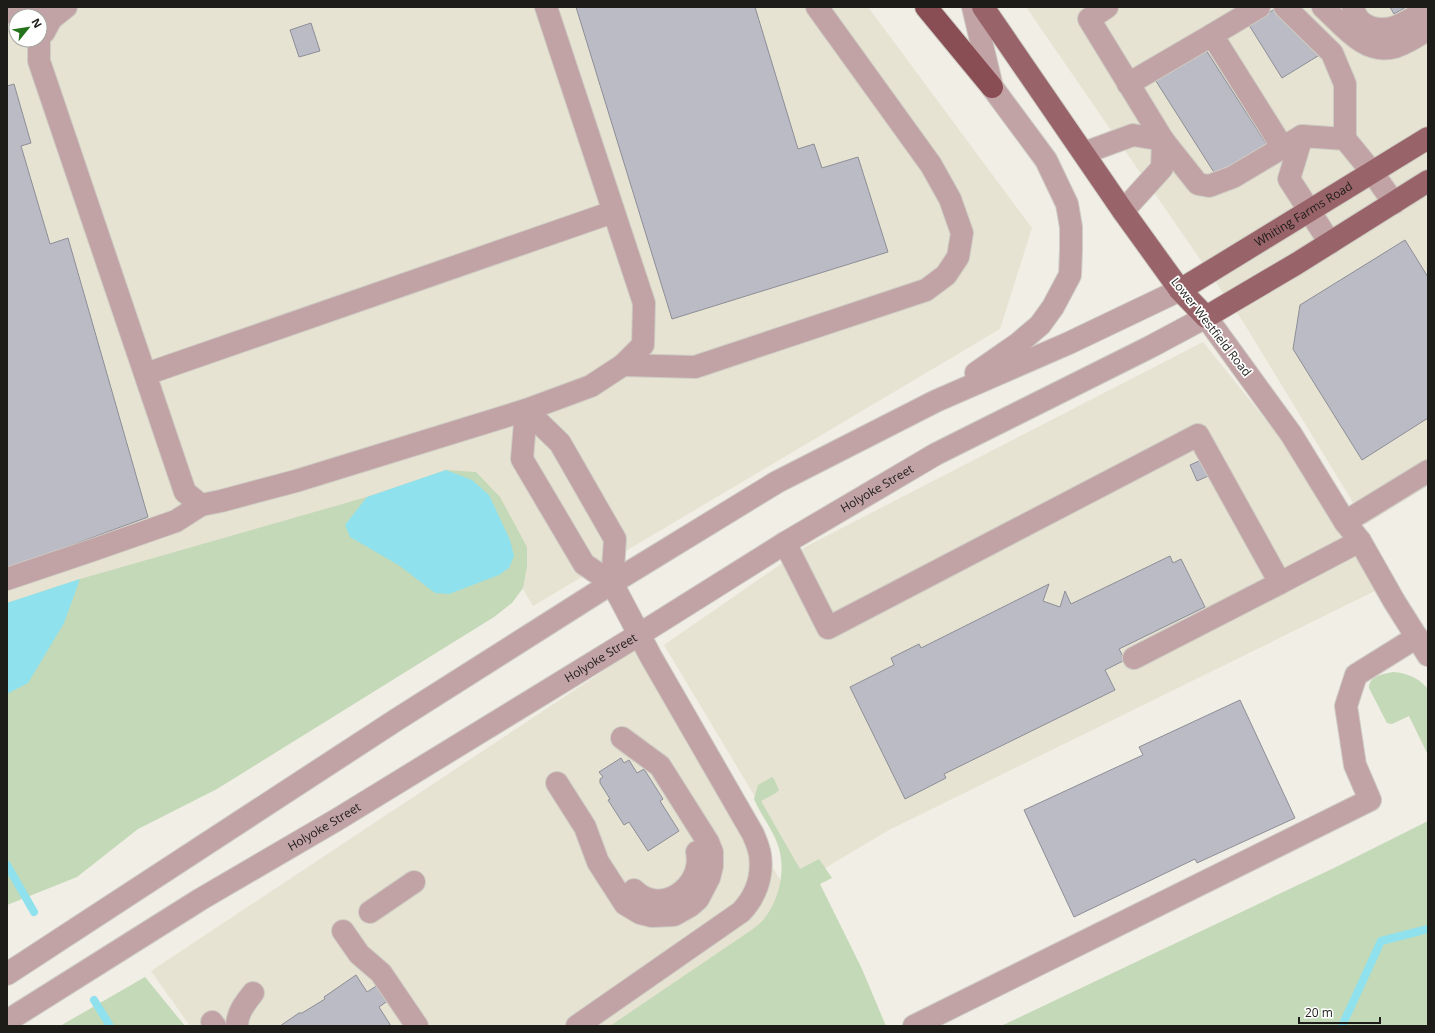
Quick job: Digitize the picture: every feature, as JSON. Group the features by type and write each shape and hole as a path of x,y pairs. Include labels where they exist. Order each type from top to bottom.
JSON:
{"highway":[{"path":"926,7 992,87"}],"main road":[{"name":"Lower Westfield Road","path":"983,7 1123,211 1180,290 1206,317"},
{"name":"Whiting Farms Road","path":"1180,290 1428,138"},
{"path":"1206,317 1330,243 1428,182"}],"street":[{"path":"7,579 176,521 201,505 296,481 526,410 591,386 623,365 643,345 644,303 546,7"},
{"path":"623,365 696,367 926,290 946,275 958,257 962,233 950,199 931,165 817,7"},
{"path":"936,401 1019,343 1040,325 1053,307 1070,275 1070,227 1067,204 1046,160 992,87 973,7"},
{"path":"1107,7 1089,19 1163,140 1198,184 1209,186 1233,177 1302,136 1345,139"},
{"path":"1128,84 1259,7"},
{"path":"1285,7 1332,53 1345,84 1345,139 1372,172 1394,203"},
{"path":"1323,7 1358,40 1368,45 1384,49 1405,43 1428,30"},
{"path":"1351,11 1365,25 1377,29 1388,30 1398,27 1428,8"},
{"path":"7,12 36,11 59,13"},
{"path":"48,28 59,13"},
{"path":"1212,35 1283,148"},
{"path":"40,48 40,61 185,492 201,505"},
{"path":"1084,153 1133,135 1163,140"},
{"path":"1302,136 1290,179 1330,243"},
{"path":"1123,211 1162,168 1163,140"},
{"path":"146,374 614,212"},
{"path":"7,974 396,720 612,583 777,482 936,401 1069,343 1180,290"},
{"name":"Lower Westfield Road","path":"1206,317 1291,434 1345,522 1360,541 1394,601 1423,646"},
{"name":"Holyoke Street","path":"7,1021 202,899 338,819 786,543 936,454 1136,354 1206,317"},
{"path":"526,410 560,443 615,538 612,583"},
{"path":"526,410 522,459 584,564 612,583 651,657 753,834 760,854 759,880 755,893 749,904 742,912 577,1026"},
{"path":"786,543 828,628 1198,435 1280,583"},
{"path":"1345,522 1428,471"},
{"path":"1134,658 1360,541"},
{"path":"914,1026 1370,800 1355,764 1346,706 1356,675 1423,646"},
{"path":"562,780 583,823 598,862 625,904 640,913 652,916 674,915 690,906 698,899 709,878 712,866 712,852 708,842 660,766 622,738"},
{"path":"370,912 414,882"},
{"path":"343,931 359,954 368,978 400,1026"},
{"path":"359,954 381,973 417,1026"},
{"path":"237,1026 238,1015 244,1004 253,993"}],"shaded area":[{"path":"7,7 868,7 1032,228 1000,329 533,606 467,494 7,636"},
{"path":"1026,7 1428,7 1428,486 1366,524 1242,320"},
{"path":"1203,342 1283,441 1377,590 889,830 805,880 664,645 807,546"},
{"path":"638,648 795,904 621,1026 190,1026 151,971"}],"green space":[{"path":"446,470 476,472 500,497 527,547 527,567 523,588 512,603 494,617 217,789 138,829 77,877 7,905 7,603 80,579 367,497"},
{"path":"1393,672 1412,677 1421,682 1428,689 1428,755 1409,716 1392,724 1387,723 1369,688 1371,681 1377,676"},
{"path":"772,777 779,790 761,801 800,869 819,859 832,878 820,884 862,969 886,1026 610,1026 753,929 763,920 770,910 778,891 782,870 781,860 776,840 754,799 758,785"},
{"path":"1428,821 1428,1026 1001,1026 1334,868"},
{"path":"145,977 185,1026 60,1026"}],"water":[{"path":"446,470 472,480 489,495 510,540 514,556 509,568 499,575 449,594 435,593 400,566 350,537 345,525 367,497"},
{"path":"80,579 64,623 28,683 7,694 7,603"}],"building":[{"path":"576,7 755,7 798,149 814,144 822,168 858,157 888,252 672,319"},
{"path":"1278,7 1326,51 1282,78 1249,25"},
{"path":"1390,7 1406,7 1394,14"},
{"path":"311,23 320,51 299,57 290,30"},
{"path":"1204,47 1267,145 1217,177 1154,78"},
{"path":"14,84 31,143 21,146 50,244 68,238 148,517 7,569 7,86"},
{"path":"1405,240 1428,277 1428,418 1362,460 1293,349 1300,305"},
{"path":"1208,457 1215,473 1197,481 1190,465"},
{"path":"1170,556 1173,563 1181,559 1205,607 1119,649 1125,660 1105,670 1115,690 944,774 946,778 905,799 850,687 894,665 891,658 919,644 921,648 1049,584 1043,601 1060,607 1065,591 1071,604"},
{"path":"1240,700 1295,818 1197,863 1195,859 1074,917 1024,810 1143,755 1139,747"},
{"path":"621,758 624,763 629,760 637,773 644,769 663,799 660,801 679,831 648,851 629,822 624,825 608,800 610,799 600,783 600,779 603,777 599,772"},
{"path":"356,975 367,992 378,985 389,1000 379,1007 391,1026 280,1026 299,1013 302,1013 325,999 324,997"}],"waterway":[{"path":"7,865 34,912"},
{"path":"1342,1026 1381,941 1428,929"},
{"path":"94,1000 110,1026"}]}
